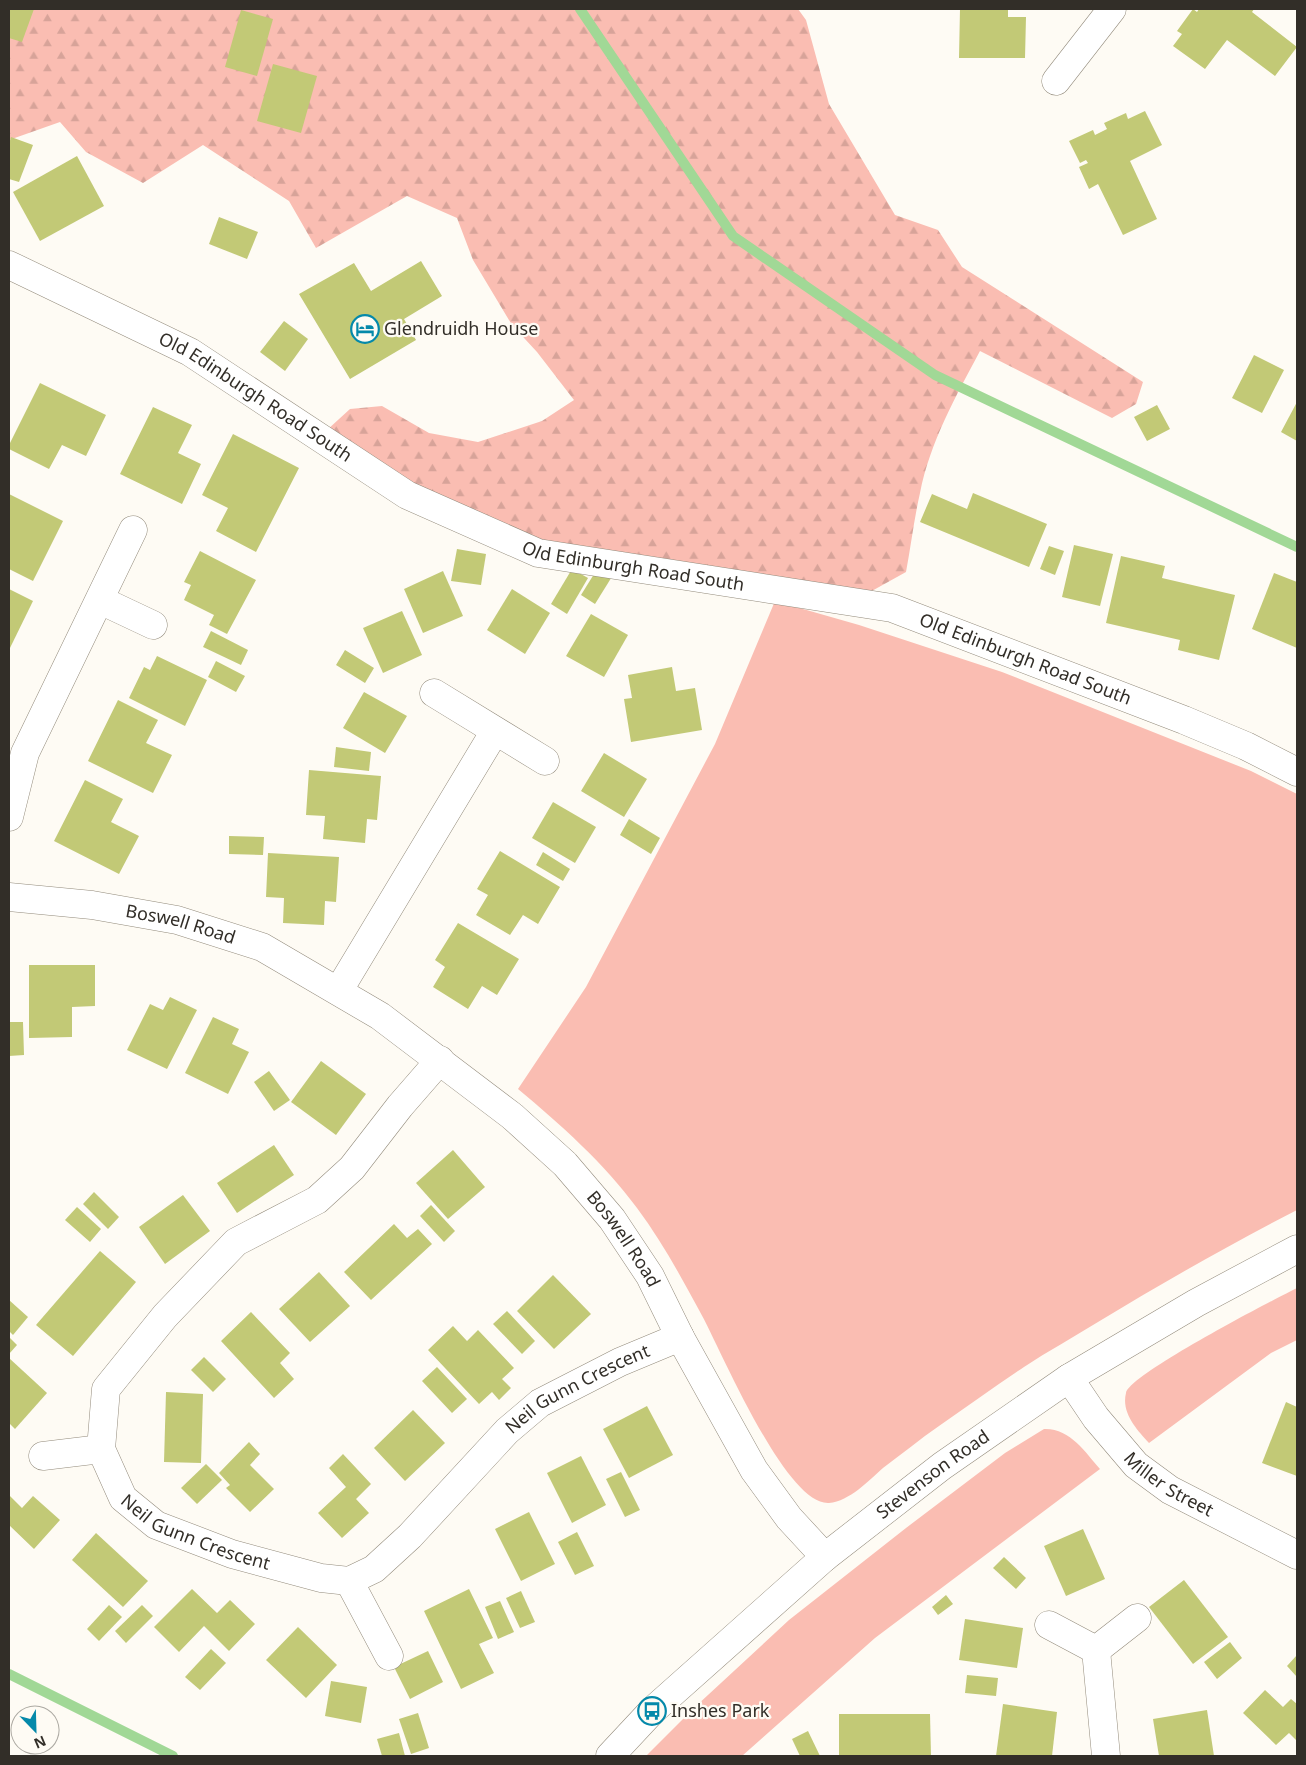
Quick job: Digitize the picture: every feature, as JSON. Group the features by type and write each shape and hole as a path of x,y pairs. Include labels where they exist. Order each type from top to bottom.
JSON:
{"street":[{"path":"1056,81 1099,13"},
{"name":"Old Edinburgh Road South","path":"9,265 190,352 407,495 538,553 892,608 1184,720 1246,746 1297,772"},
{"path":"9,817 25,753 133,530"},
{"path":"100,600 153,625"},
{"path":"434,693 494,731 545,760"},
{"path":"339,990 494,731"},
{"name":"Boswell Road","path":"9,897 92,905 177,920 262,946 380,1016 512,1116 565,1164 612,1219 650,1276 680,1336 754,1470 789,1518 825,1557"},
{"name":"Neil Gunn Crescent","path":"440,1060 400,1106 352,1168 317,1200 236,1242 165,1316 106,1390 101,1449 123,1498 156,1525 232,1554 321,1578 349,1581 374,1569 410,1536 507,1431 540,1403 620,1362 680,1336"},
{"name":"Stevenson Road","path":"610,1756 652,1711 825,1557 942,1466 1069,1378 1196,1303 1297,1249"},
{"name":"Miller Street","path":"1069,1378 1096,1418 1136,1465 1170,1490 1297,1555"},
{"path":"43,1456 101,1449"},
{"path":"349,1581 389,1656"},
{"path":"1096,1650 1137,1618"},
{"path":"1049,1625 1096,1650"},
{"path":"1096,1650 1106,1756"}],"green space":[{"path":"9,9 798,9 806,20 829,104 895,215 938,230 962,267 1143,382 1136,404 1112,418 980,351 945,420 930,456 918,503 906,572 870,592 537,546 459,511 327,430 350,409 382,406 429,433 478,442 542,421 574,400 537,352 512,325 473,260 457,218 407,196 316,248 289,201 203,145 143,183 86,152 60,122 9,140"},
{"path":"775,601 859,625 1002,672 1251,771 1297,794 1297,1210 1172,1278 1033,1361 925,1436 844,1499 829,1503 812,1497 793,1479 774,1452 755,1421 685,1284 637,1208 611,1175 581,1145 518,1089 586,987 715,744"},
{"path":"1297,1288 1297,1340 1271,1353 1149,1443 1131,1421 1126,1407 1126,1393 1134,1384 1151,1370 1204,1338"},
{"path":"1044,1429 1062,1432 1076,1442 1100,1469 875,1638 742,1756 646,1756 695,1707 789,1620 1005,1453"}],"building":[{"path":"9,9 34,9 22,42 9,38"},
{"path":"960,9 1008,9 1008,17 1026,17 1025,58 959,58"},
{"path":"1193,9 1197,12 1199,9 1254,9 1252,12 1297,47 1275,76 1227,40 1205,69 1173,46 1182,34 1177,31"},
{"path":"241,10 273,19 257,76 225,67"},
{"path":"273,64 317,76 301,133 257,121"},
{"path":"1145,111 1162,145 1130,161 1157,219 1123,235 1098,184 1089,189 1079,167 1088,163 1086,160 1080,163 1069,141 1093,130 1095,135 1107,129 1104,123 1126,113 1128,119"},
{"path":"11,137 33,145 19,182 9,179 9,144"},
{"path":"77,156 104,206 40,241 13,192"},
{"path":"219,217 258,232 247,259 209,244"},
{"name":"Glendruidh House","path":"421,261 442,296 404,319 416,340 350,379 299,294 354,263 371,291"},
{"path":"284,321 308,339 285,371 260,352"},
{"path":"1254,355 1284,370 1262,413 1232,398"},
{"path":"40,383 106,415 86,456 62,445 49,469 9,449 9,445"},
{"path":"1297,402 1297,441 1281,432"},
{"path":"1157,405 1170,429 1147,441 1134,417"},
{"path":"153,407 192,425 178,453 201,464 182,504 120,474"},
{"path":"233,434 299,468 256,552 216,531 228,508 202,495"},
{"path":"973,493 1047,524 1029,567 920,522 932,494 967,509"},
{"path":"9,494 63,521 33,581 9,569"},
{"path":"1074,545 1113,554 1100,606 1062,597"},
{"path":"1049,546 1064,551 1055,575 1040,569"},
{"path":"457,549 486,554 481,585 451,581"},
{"path":"200,551 256,580 227,634 209,625 214,615 184,600 191,585 184,582"},
{"path":"1121,556 1165,566 1162,578 1235,595 1219,660 1178,650 1180,640 1106,623"},
{"path":"599,566 613,575 595,604 581,595"},
{"path":"572,569 588,578 567,614 551,604"},
{"path":"443,571 463,616 423,633 404,589"},
{"path":"1274,573 1297,582 1297,648 1252,629"},
{"path":"9,589 33,601 9,650"},
{"path":"512,589 550,613 525,654 487,630"},
{"path":"402,611 422,655 383,673 363,628"},
{"path":"591,614 628,635 604,677 566,656"},
{"path":"211,631 248,650 241,665 203,647"},
{"path":"345,650 374,668 365,683 336,665"},
{"path":"157,656 207,680 185,726 129,698 144,667 150,670"},
{"path":"216,661 245,676 236,692 208,677"},
{"path":"672,667 676,691 695,688 702,730 631,742 624,699 632,698 628,675"},
{"path":"364,692 407,716 385,753 343,728"},
{"path":"118,700 158,720 146,743 172,755 153,793 88,761"},
{"path":"336,747 371,752 369,771 334,767"},
{"path":"604,753 647,779 624,817 581,791"},
{"path":"309,770 381,776 377,820 367,819 365,843 323,839 325,816 306,815"},
{"path":"85,780 123,799 111,822 139,836 119,874 54,841"},
{"path":"553,802 596,827 575,863 532,838"},
{"path":"629,819 660,838 651,854 620,835"},
{"path":"229,836 264,837 263,855 229,854"},
{"path":"500,851 560,887 538,924 523,915 510,935 476,915 488,895 477,889"},
{"path":"543,852 570,869 563,881 536,865"},
{"path":"268,853 339,857 336,902 325,901 324,925 283,923 284,898 266,897"},
{"path":"458,923 519,959 497,995 482,986 468,1009 433,987 445,967 435,960"},
{"path":"29,965 95,965 95,1006 72,1007 72,1037 29,1038"},
{"path":"170,997 197,1010 167,1069 127,1050 150,1004 163,1010"},
{"path":"213,1017 239,1029 232,1044 249,1052 228,1094 185,1073"},
{"path":"9,1022 23,1022 24,1055 9,1056"},
{"path":"321,1061 366,1094 336,1135 291,1102"},
{"path":"269,1071 290,1100 274,1111 254,1082"},
{"path":"274,1145 294,1175 237,1213 217,1183"},
{"path":"453,1150 485,1187 448,1219 416,1183"},
{"path":"94,1192 119,1217 108,1229 83,1204"},
{"path":"183,1195 210,1231 165,1264 139,1227"},
{"path":"431,1205 455,1231 444,1242 420,1216"},
{"path":"77,1207 101,1229 90,1242 65,1220"},
{"path":"394,1224 407,1238 418,1229 432,1244 371,1300 344,1272"},
{"path":"100,1251 136,1282 73,1356 36,1325"},
{"path":"319,1272 350,1306 310,1342 279,1309"},
{"path":"553,1275 591,1314 554,1349 517,1311"},
{"path":"9,1300 28,1317 13,1335 9,1331"},
{"path":"507,1311 535,1341 522,1354 493,1324"},
{"path":"251,1312 290,1353 280,1363 294,1379 274,1398 221,1341"},
{"path":"453,1326 467,1341 478,1330 514,1368 502,1379 511,1388 499,1400 492,1392 479,1404 428,1350"},
{"path":"9,1337 17,1345 9,1354"},
{"path":"204,1357 226,1379 213,1392 191,1370"},
{"path":"9,1358 47,1393 15,1429 9,1423"},
{"path":"437,1367 467,1399 452,1413 422,1381"},
{"path":"166,1392 203,1394 201,1463 164,1462"},
{"path":"1286,1402 1297,1407 1297,1476 1262,1463"},
{"path":"647,1406 673,1455 629,1478 603,1429"},
{"path":"413,1410 445,1443 405,1481 374,1448"},
{"path":"249,1442 260,1454 250,1465 274,1489 250,1512 226,1488 230,1485 219,1473"},
{"path":"343,1454 371,1484 356,1499 369,1513 342,1538 318,1513 346,1487 329,1468"},
{"path":"581,1456 606,1505 572,1523 547,1473"},
{"path":"206,1464 222,1480 197,1504 181,1488"},
{"path":"621,1472 640,1510 625,1517 606,1479"},
{"path":"9,1495 22,1508 33,1496 60,1520 34,1549 9,1525"},
{"path":"529,1512 555,1564 521,1581 495,1529"},
{"path":"1083,1529 1105,1579 1066,1596 1044,1546"},
{"path":"577,1532 594,1566 575,1575 558,1542"},
{"path":"96,1533 148,1581 123,1607 72,1560"},
{"path":"1004,1557 1026,1578 1016,1589 993,1568"},
{"path":"1184,1580 1228,1637 1193,1664 1149,1607"},
{"path":"192,1589 217,1613 230,1600 255,1624 229,1651 204,1626 179,1652 154,1627"},
{"path":"469,1589 493,1638 479,1644 494,1673 461,1689 424,1611"},
{"path":"521,1591 535,1622 520,1628 506,1598"},
{"path":"946,1595 953,1604 938,1615 932,1607"},
{"path":"500,1601 514,1632 498,1639 485,1607"},
{"path":"109,1605 122,1617 99,1641 87,1629"},
{"path":"142,1605 153,1616 126,1643 115,1631"},
{"path":"965,1619 1023,1628 1017,1668 959,1660"},
{"path":"298,1627 337,1665 306,1698 266,1660"},
{"path":"1230,1642 1242,1658 1217,1679 1204,1662"},
{"path":"211,1649 226,1663 200,1690 185,1677"},
{"path":"428,1651 443,1682 410,1699 394,1667"},
{"path":"1297,1655 1297,1677 1287,1666"},
{"path":"967,1675 998,1678 996,1696 965,1693"},
{"path":"331,1681 367,1687 361,1723 325,1716"},
{"path":"1265,1690 1283,1707 1291,1699 1297,1704 1297,1741 1289,1733 1276,1745 1243,1713"},
{"path":"1003,1704 1057,1712 1052,1756 996,1756"},
{"path":"1207,1710 1214,1756 1159,1756 1153,1719"},
{"path":"418,1713 429,1748 411,1754 399,1719"},
{"path":"839,1714 930,1714 931,1756 839,1756"},
{"path":"808,1731 820,1756 800,1756 792,1739"},
{"path":"399,1733 405,1756 382,1756 377,1739"}],"waterway":[{"path":"580,9 733,236 935,375 1297,547"},
{"path":"9,1674 173,1756"}],"place":[{"name":"Glendruidh House","path":"365,329"},
{"name":"Inshes Park","path":"652,1711"}]}
